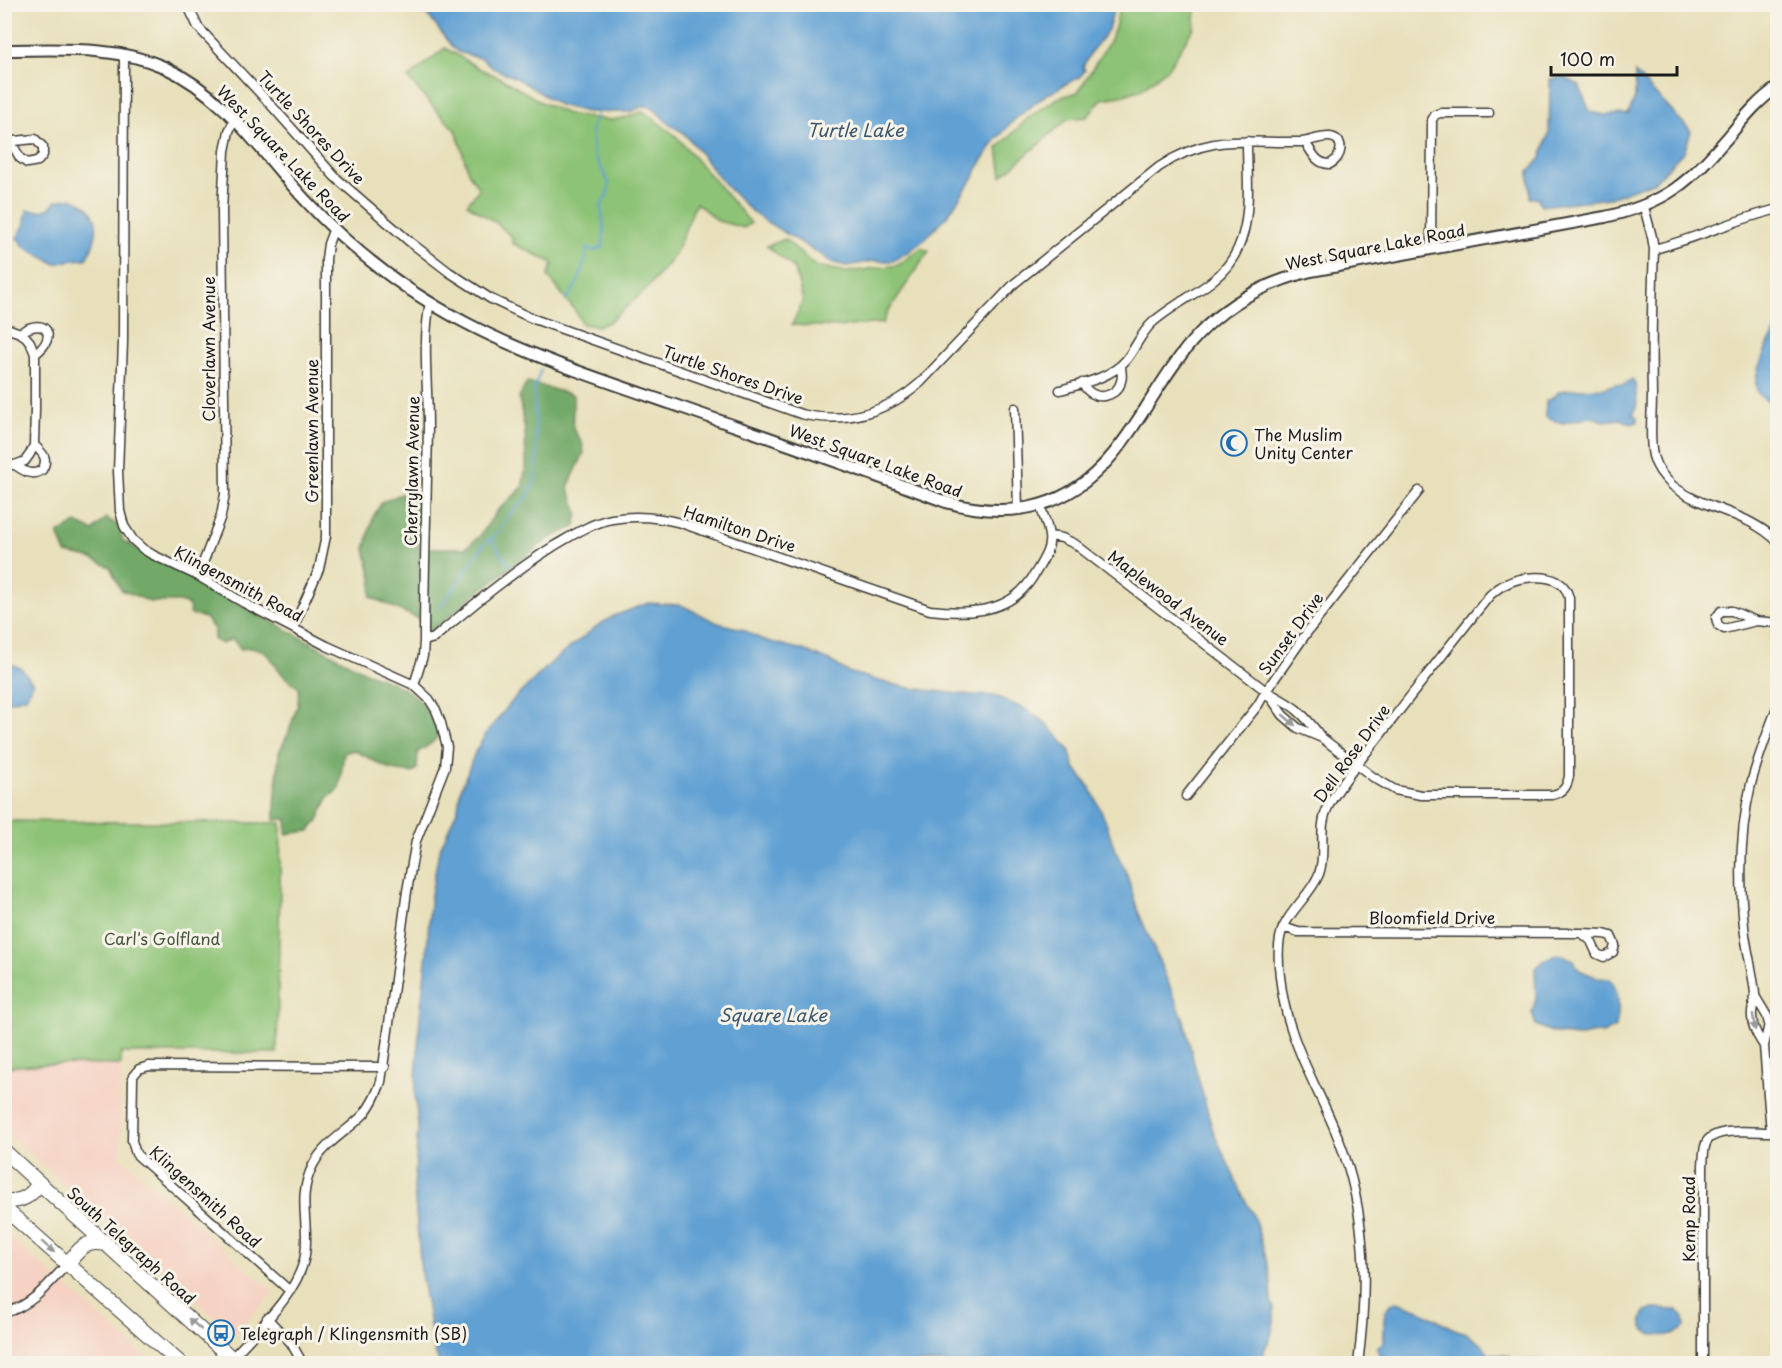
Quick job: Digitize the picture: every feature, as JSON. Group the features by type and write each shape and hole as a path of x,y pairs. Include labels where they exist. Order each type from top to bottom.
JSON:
{"highway":[{"name":"South Telegraph Road","path":"4,1151 235,1361"},
{"path":"4,1201 14,1202 29,1196 39,1183"},
{"path":"4,1208 182,1364"},
{"path":"68,1263 84,1245 106,1244"}],"street":[{"name":"Turtle Shores Drive","path":"187,4 198,27 335,177 410,242 469,286 531,318 801,414 820,418 863,415 904,396 920,383 1015,283 1160,166 1178,155 1195,147 1219,142 1305,142"},
{"name":"West Square Lake Road","path":"4,50 88,51 124,55 165,68 212,96 306,201 360,251 430,302 466,323 524,351 627,389 946,502 981,510 1018,509 1040,505 1053,501 1079,487 1106,464 1190,344 1213,320 1261,288 1292,275 1338,265 1605,217 1644,207 1676,189 1701,168 1751,109 1778,87"},
{"name":"Klingensmith Road","path":"124,55 123,342 118,471 120,511 127,532 143,549 293,628 420,690 436,710 447,747 445,767 416,841 379,1089 369,1107 328,1144 310,1171 303,1199 306,1241 298,1277 290,1291 235,1361"},
{"path":"1431,249 1432,120 1440,113 1489,113"},
{"name":"Cloverlawn Avenue","path":"198,576 214,538 225,494 222,210 225,151 229,131 235,119"},
{"path":"1060,390 1121,366 1150,326 1212,282 1228,267 1243,239 1246,226 1247,141"},
{"path":"1644,207 1654,249 1652,439 1656,463 1666,479 1682,492 1746,520 1765,530 1778,542"},
{"path":"1654,249 1681,242 1751,215 1778,209"},
{"name":"Greenlawn Avenue","path":"293,628 320,568 326,536 326,260 328,244 334,228"},
{"name":"Cherrylawn Avenue","path":"424,641 428,425 426,353 430,302"},
{"path":"20,333 30,326 37,325 46,330 48,335 46,346 35,354"},
{"path":"4,327 20,333 30,342 35,354 34,446 25,461 15,465 4,465"},
{"path":"1082,383 1087,391 1095,396 1108,395 1117,390 1121,384 1121,366"},
{"path":"1015,408 1018,509"},
{"path":"15,465 29,473 35,474 42,470 45,456 34,446"},
{"name":"Sunset Drive","path":"1186,796 1258,705 1308,631 1419,491"},
{"path":"1040,505 1050,536"},
{"name":"Hamilton Drive","path":"424,641 434,638 528,562 575,533 610,519 649,517 681,523 914,605 930,610 950,612 987,609 1005,603 1018,594 1027,586 1044,558 1050,536"},
{"name":"Maplewood Avenue","path":"1050,536 1075,543 1266,691 1292,705 1306,716 1322,738"},
{"name":"Dell Rose Drive","path":"1358,1364 1363,1324 1365,1274 1359,1214 1339,1139 1296,1044 1288,1020 1278,954 1283,927 1319,873 1323,858 1322,827 1325,813 1335,795 1490,595 1504,584 1517,580 1551,579 1565,587 1569,598 1569,776 1563,791"},
{"path":"1756,621 1778,623"},
{"path":"414,686 423,656 424,641"},
{"name":"Maplewood Avenue","path":"1266,691 1283,715 1298,728 1322,738 1378,781 1395,790 1421,795 1552,795 1563,791"},
{"path":"1764,1046 1752,1024 1755,996 1744,926 1741,879 1742,842 1751,785 1778,705"},
{"name":"Bloomfield Drive","path":"1283,927 1298,932 1582,933"},
{"path":"1755,996 1769,1020 1764,1046 1774,1132"},
{"name":"Klingensmith Road","path":"290,1291 136,1154 132,1145 133,1076 139,1069 149,1066 384,1067"},
{"name":"Kemp Road","path":"1703,1364 1703,1165 1705,1147 1711,1137 1721,1133 1774,1132"},
{"path":"4,1313 18,1309 36,1297 68,1263"},
{"path":"267,1318 291,1343 303,1364"}],"shaded area":[{"path":"48,1064 121,1065 121,1157 273,1292 236,1334 228,1330 144,1252 123,1237 5,1132 5,1067"},
{"path":"4,1232 69,1289 153,1363 5,1363"}],"green space":[{"path":"1120,5 1197,5 1194,28 1168,68 1142,89 1102,99 1087,117 1068,119 1002,176 998,148 1029,117 1058,98 1078,92 1109,42"},
{"path":"445,48 541,102 570,115 611,120 643,111 676,136 751,223 744,228 718,221 696,203 675,255 645,291 609,322 598,326 582,324 576,312 548,276 553,263 512,243 512,237 495,222 467,204 479,189 468,172 457,132 408,78"},
{"path":"785,239 815,266 847,272 898,265 921,248 929,251 887,313 883,323 838,327 792,325 803,300 794,268 767,246"},
{"path":"527,382 573,395 573,428 582,442 584,453 568,487 578,513 575,527 550,538 473,596 434,629 429,630 426,627 427,553 430,548 465,548 480,536 497,511 522,488 526,466 525,431 519,397"},
{"path":"401,494 419,500 419,619 371,597 372,578 365,549 373,517 382,502"},
{"path":"106,518 119,526 123,541 365,672 412,694 428,711 438,736 418,752 417,769 412,773 391,770 354,750 344,753 339,789 328,798 318,820 310,831 286,834 287,819 274,820 279,752 298,704 299,688 283,675 262,651 250,648 241,649 232,639 222,644 214,640 214,629 205,618 190,614 189,605 179,602 151,602 121,590 110,567 90,558 66,553 58,534 76,523 93,531"},
{"name":"Carl's Golfland","path":"5,821 281,823 277,1053 121,1053 121,1065 48,1064 5,1067"}],"water":[{"name":"Turtle Lake","path":"399,5 1115,5 1108,30 1091,52 1080,77 1047,94 1014,120 996,140 947,216 923,241 893,261 874,261 847,266 830,262 750,210 726,186 689,139 670,125 652,107 644,106 630,112 586,112 559,105 520,80 493,68 483,59 458,52 427,14"},
{"path":"1635,73 1691,131 1685,150 1655,181 1610,198 1541,206 1538,198 1530,198 1529,172 1541,158 1549,133 1550,79 1563,77 1579,85 1590,112 1605,115 1628,114 1635,98"},
{"path":"71,198 89,209 94,216 96,232 86,259 56,264 26,248 17,238 24,226 27,210 44,210 50,208 56,201"},
{"path":"1777,328 1777,406 1759,394 1756,381 1763,357"},
{"path":"1632,379 1635,383 1637,399 1633,414 1637,417 1637,422 1632,424 1620,419 1605,421 1591,417 1563,423 1545,416 1546,401 1560,391 1605,388 1615,384 1624,385"},
{"name":"Square Lake","path":"648,603 681,605 718,623 742,629 763,640 803,650 830,661 848,672 883,682 959,694 995,696 1027,710 1045,722 1069,749 1074,767 1091,789 1126,872 1138,911 1184,1020 1213,1131 1253,1214 1267,1261 1271,1283 1271,1302 1274,1308 1274,1322 1264,1351 1264,1363 439,1363 434,1349 421,1273 414,1188 418,1127 415,1094 420,1016 430,900 439,851 458,808 460,791 476,750 514,699 553,661 597,626 614,616"},
{"path":"5,659 21,668 33,683 26,697 5,701"},
{"path":"1558,954 1574,960 1579,970 1598,978 1610,979 1614,984 1618,996 1616,1027 1603,1034 1579,1036 1557,1033 1536,1025 1532,1013 1536,998 1535,968"},
{"path":"1397,1302 1417,1309 1466,1333 1489,1353 1509,1356 1513,1361 1537,1360 1555,1363 1395,1363 1380,1355 1377,1349 1384,1343 1385,1312 1391,1304"},
{"path":"1677,1310 1684,1318 1685,1327 1678,1332 1661,1335 1646,1331 1642,1327 1642,1320 1646,1311"}],"waterway":[{"path":"565,301 580,276 587,248 593,251 603,247 604,229 601,206 608,194 609,183 594,155 591,130 598,112"},
{"path":"440,608 483,545 498,532 510,514 525,500 535,482 537,455 534,389 541,369"},
{"path":"491,539 510,566"}],"place":[{"name":"The Muslim Unity Center","path":"1234,443"},
{"name":"Telegraph / Klingensmith (SB)","path":"221,1333"}]}
